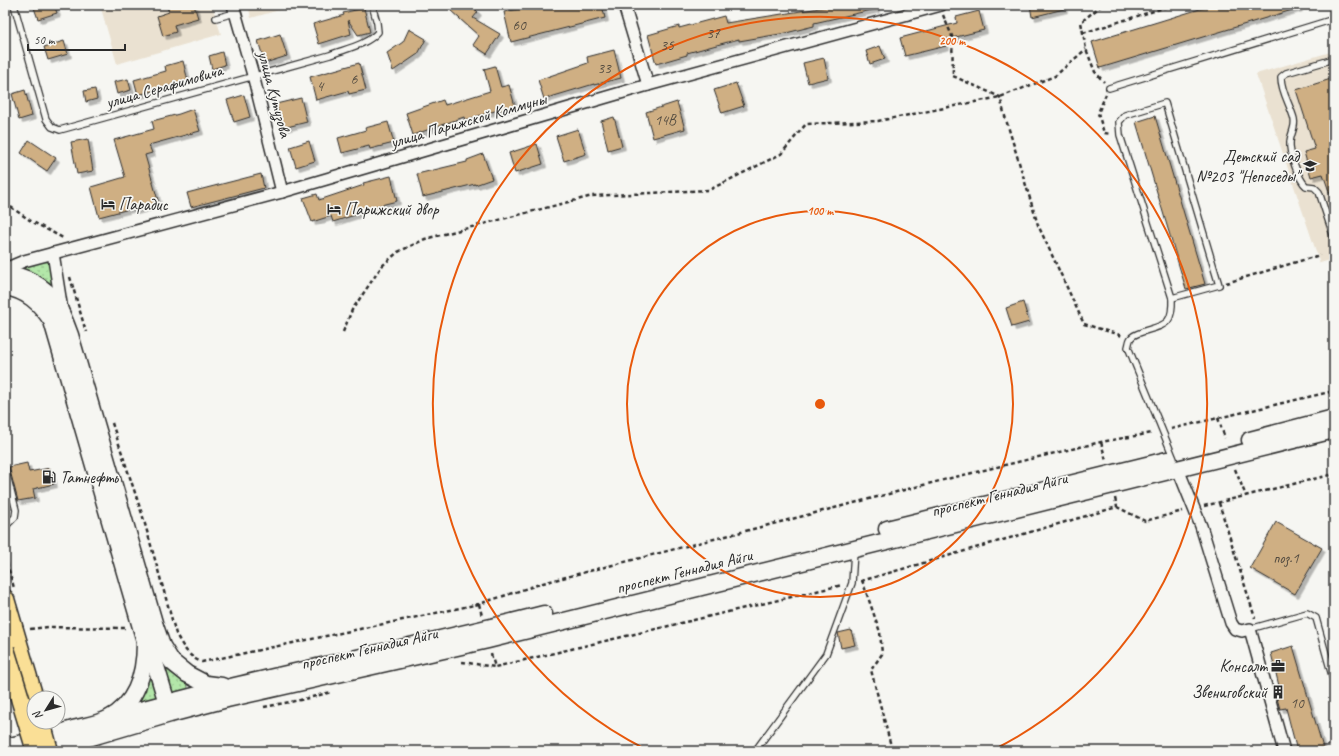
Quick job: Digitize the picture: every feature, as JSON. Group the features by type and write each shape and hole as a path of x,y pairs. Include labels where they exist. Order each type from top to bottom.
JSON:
{"main road":[{"path":"5,274 25,278 36,284 56,302 62,314 70,335 154,626 162,646 172,662 187,674 206,684 230,687"},
{"path":"5,287 13,288 25,293 35,300 45,310 52,321 143,635 155,663 169,708"},
{"name":"проспект Геннадия Айги","path":"5,747 30,742 108,719 235,698 488,640 854,548 1176,464 1334,418"},
{"name":"проспект Геннадия Айги","path":"44,751 230,687 485,629 1176,464 1334,430"},
{"path":"5,599 36,751"},
{"path":"108,719 121,710 137,689 145,658 143,635"},
{"path":"13,643 31,690"},
{"path":"43,730 49,751"}],"street":[{"path":"624,5 648,86"},
{"name":"улица Парижской Коммуны","path":"5,269 24,261 282,192 648,86 940,5"},
{"name":"улица Кутузова","path":"234,9 253,75 282,192"},
{"path":"54,253 62,314"},
{"path":"1176,464 1201,526 1231,623 1235,629 1242,631 1253,628 1284,751"}],"lane":[{"name":"улица Серафимовича","path":"14,5 46,119 52,128 60,130 253,75 330,55 357,45 373,38 378,32 372,5"},
{"path":"216,18 234,9"},
{"path":"1109,88 1334,19"},
{"path":"1334,59 1286,73 1281,77 1281,85 1294,119 1290,150 1302,182 1306,186 1314,187 1319,192 1334,238"},
{"path":"1172,298 1220,285 1165,103 1125,115 1119,122 1120,135 1172,298 1172,313 1168,320 1162,326 1140,332 1131,338 1128,347 1176,464"},
{"path":"5,468 16,510 15,517 5,527"},
{"path":"755,751 826,654 852,583 854,548"},
{"path":"1253,628 1307,612 1316,618 1334,683"}],"path":[{"path":"940,5 952,36 952,76 1000,97"},
{"path":"1102,5 1081,22 1086,49 1095,72 1109,88 1098,113 1104,133 1120,135"},
{"path":"1083,33 1173,5"},
{"path":"343,332 352,310 382,266 398,252 425,239 592,196 709,190 781,154 806,124 878,121 1000,97 1055,76 1086,49"},
{"path":"1000,97 1038,225 1084,324 1131,338"},
{"path":"5,203 31,221 64,238"},
{"path":"1220,285 1320,255"},
{"path":"68,270 87,337"},
{"path":"1170,429 1334,391"},
{"path":"1218,418 1225,438"},
{"path":"111,419 143,517 176,634 183,648 196,660 202,662 479,604 543,583 951,478 1101,442 1152,433"},
{"path":"1101,442 1107,467"},
{"path":"1234,464 1246,496"},
{"path":"1199,507 1334,474"},
{"path":"1219,503 1253,628"},
{"path":"857,582 1117,507 1145,521 1184,511"},
{"path":"862,580 880,632 882,654 871,670 891,746 890,751"},
{"path":"457,663 464,662 495,667 843,585"},
{"path":"479,604 483,621"},
{"path":"13,643 48,627 143,635"},
{"path":"490,648 495,667"},
{"path":"262,707 300,700 338,690"}],"shaded area":[{"path":"100,5 212,5 221,34 117,64"},
{"path":"248,5 297,5 251,18"},
{"name":"Детский сад №203 \"Непоседы\"","path":"1334,51 1334,259 1320,263 1256,74"}],"green space":[{"path":"47,260 49,261 53,285 51,286 23,268 24,266"},
{"path":"165,670 187,684 187,690 171,694"},
{"path":"151,672 157,697 154,699 137,702 147,674"}],"building":[{"path":"33,5 54,5 57,13 38,19"},
{"path":"166,5 194,5 198,18 174,25 176,32 163,36 157,16 169,12"},
{"path":"465,5 471,5 478,12 473,18 500,34 487,54 473,45 479,36 450,10 453,6 461,10"},
{"path":"540,5 602,5 605,18 511,42 504,12"},
{"path":"825,5 875,5 876,9 814,23 814,26 786,33 739,41 739,39 687,53 687,55 656,64 648,35 679,26 679,28 724,16 726,23 826,7"},
{"path":"1030,5 1063,5 1064,9 1032,17"},
{"path":"1213,5 1298,5 1299,8 1100,68 1092,42"},
{"path":"364,8 370,32 358,35 348,20 351,34 319,44 313,24 344,15 343,13"},
{"path":"979,11 984,30 944,40 946,46 905,56 900,38 957,23 956,17"},
{"path":"409,29 426,39 418,54 393,71 387,53 403,42"},
{"path":"280,34 287,56 265,63 258,41"},
{"path":"64,41 68,54 48,60 44,47"},
{"path":"880,46 885,59 870,64 866,51"},
{"path":"614,50 621,78 594,84 544,99 538,80 588,63 587,57"},
{"path":"222,52 225,65 212,69 209,56"},
{"path":"824,58 828,78 808,83 803,63"},
{"path":"183,61 188,81 138,95 134,80 166,71 165,66"},
{"path":"359,63 366,90 349,94 348,91 316,100 310,77"},
{"path":"495,66 501,87 509,85 515,106 465,120 464,117 413,135 406,113 443,100 445,105 490,91 484,69"},
{"path":"1334,78 1334,200 1332,200 1323,174 1311,177 1304,152 1315,149 1296,90"},
{"path":"128,79 131,90 117,94 114,82"},
{"path":"736,83 744,106 722,113 714,90"},
{"path":"95,89 97,99 86,102 84,91"},
{"path":"25,90 32,116 19,120 12,94"},
{"path":"244,95 250,117 234,122 227,100"},
{"path":"301,98 307,122 283,128 276,104"},
{"path":"677,102 685,129 653,138 646,112"},
{"path":"193,109 200,131 149,145 152,153 145,155 159,204 134,211 133,208 99,217 91,187 125,177 114,140 154,129 152,121"},
{"path":"1155,116 1205,284 1186,289 1136,122"},
{"path":"614,117 622,146 608,150 601,121"},
{"path":"388,122 394,143 370,149 369,146 342,153 338,138 366,130 365,128"},
{"path":"578,129 586,154 564,161 556,136"},
{"path":"88,139 93,171 77,174 71,142"},
{"path":"29,140 56,158 47,171 21,153"},
{"path":"309,141 315,161 296,167 290,147"},
{"path":"537,144 543,164 515,173 509,153"},
{"path":"483,154 492,179 475,185 423,197 417,174 467,162 467,160"},
{"path":"261,174 264,188 191,207 187,193"},
{"path":"391,176 397,201 357,211 358,214 333,222 331,216 312,222 303,198 317,194 319,200 364,185 363,183"},
{"path":"1023,302 1029,322 1012,327 1006,308"},
{"path":"27,463 29,472 50,468 54,484 33,489 35,498 18,501 9,467"},
{"path":"1276,522 1322,548 1295,594 1250,568"},
{"path":"851,630 855,645 841,648 838,633"},
{"path":"1293,646 1324,751 1297,751 1286,708 1280,709 1274,688 1279,686 1271,653"}],"place":[{"name":"Детский сад №203 \"Непоседы\"","path":"1310,166"},
{"name":"Парадис","path":"108,204"},
{"name":"Парижский двор","path":"334,209"},
{"name":"Татнефть","path":"49,477"},
{"name":"Консалт","path":"1278,666"},
{"name":"Звениговский","path":"1278,692"}]}
